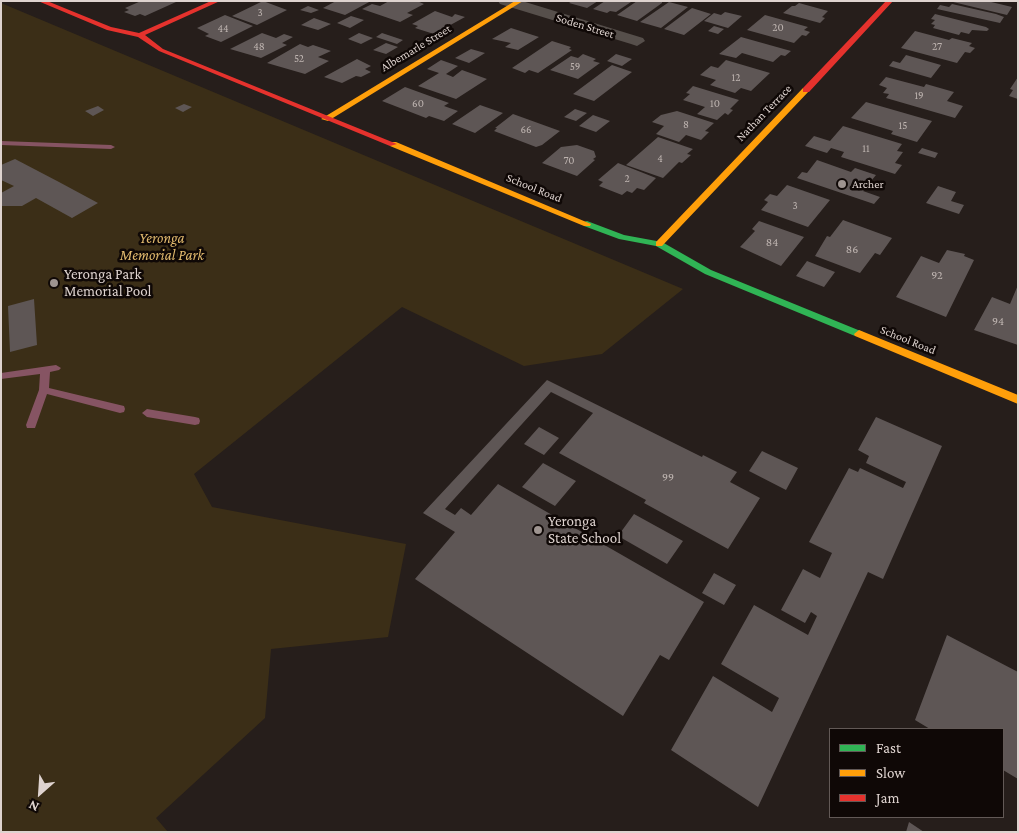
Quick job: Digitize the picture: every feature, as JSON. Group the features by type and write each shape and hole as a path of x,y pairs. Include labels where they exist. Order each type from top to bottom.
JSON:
{"street":[{"name":"School Road","path":"41,1 109,29 140,35 161,50 325,119 600,229 659,244 708,272 1018,400"},
{"path":"140,35 217,1"},
{"name":"Nathan Terrace","path":"659,244 890,1"},
{"name":"Soden Street","path":"514,2 637,41"},
{"name":"Albemarle Street","path":"325,119 514,2"}],"green space":[{"name":"Yeronga Memorial Park","path":"1,3 683,289 602,354 524,366 402,307 194,474 212,507 406,544 388,637 271,649 265,718 156,818 168,832 1,832"}],"building":[{"path":"141,1 176,2 145,16 140,14 135,16 124,12 129,10 125,8"},
{"path":"263,1 287,10 257,25 232,16"},
{"path":"336,1 371,1 345,15 323,8"},
{"path":"389,1 417,1 424,4 407,13 413,15 400,22 362,9 372,4 380,6"},
{"path":"572,1 598,1 587,8 569,3"},
{"path":"605,1 631,2 616,12 610,11 607,13 593,9"},
{"path":"637,1 662,1 662,3 637,21 617,15"},
{"path":"987,1 1012,7 1007,15 953,2"},
{"path":"669,2 688,7 661,28 640,22"},
{"path":"799,3 828,11 822,17 825,18 820,23 783,13"},
{"path":"952,4 1004,17 1000,23 937,9 940,5 949,7"},
{"path":"308,6 319,10 311,13 300,10"},
{"path":"692,8 711,14 684,35 664,29"},
{"path":"435,11 452,17 455,14 465,17 434,34 415,28 418,26 412,24"},
{"path":"725,12 742,16 728,28 704,21 714,13 721,15"},
{"path":"935,14 989,29 987,31 972,30 969,34 961,32 959,35 933,28 935,25 931,24 935,20 931,19"},
{"path":"225,15 253,26 221,42 205,36 209,34 197,28"},
{"path":"765,15 808,27 804,30 810,32 806,36 802,35 794,43 747,30"},
{"path":"351,16 364,20 350,28 337,23"},
{"path":"314,18 331,24 318,30 301,25"},
{"path":"714,26 724,29 718,34 708,31"},
{"path":"511,28 539,37 518,50 505,47 511,43 492,39"},
{"path":"915,31 949,40 952,38 972,43 969,46 975,48 970,53 965,52 957,63 901,48"},
{"path":"262,33 276,38 284,34 293,37 282,43 287,45 261,58 230,49"},
{"path":"359,33 373,38 361,44 348,39"},
{"path":"382,33 403,40 397,44 376,37"},
{"path":"741,37 791,51 785,56 781,55 773,62 742,53 736,58 719,54"},
{"path":"552,41 571,47 569,49 572,50 538,73 529,70 525,73 512,68"},
{"path":"386,43 398,47 386,54 373,50"},
{"path":"300,44 308,47 313,45 331,51 318,57 329,61 305,74 267,63"},
{"path":"471,49 485,53 469,63 455,58"},
{"path":"583,54 596,59 593,61 600,63 578,79 550,70 571,56 578,58"},
{"path":"616,54 632,59 622,66 607,61"},
{"path":"906,55 941,65 931,78 889,66 893,61 900,63"},
{"path":"357,59 371,66 365,69 371,72 361,77 356,76 342,83 324,77"},
{"path":"441,60 458,66 446,74 453,77 462,70 487,79 456,99 418,86 439,73 427,69"},
{"path":"726,60 770,73 751,91 741,88 735,93 710,85 716,80 700,75 711,66 718,68"},
{"path":"612,65 632,72 594,101 573,94"},
{"path":"886,77 924,87 926,84 954,92 947,101 963,106 955,118 886,98 889,94 883,93 887,88 879,85"},
{"path":"1018,77 1018,99 1009,96 1013,90 1010,89"},
{"path":"693,86 739,100 730,109 733,110 728,115 725,113 717,120 697,114 705,107 683,100 690,94 686,93"},
{"path":"405,87 449,103 444,106 458,111 444,121 429,116 426,118 382,101"},
{"path":"866,102 932,121 917,142 891,134 893,131 851,118"},
{"path":"184,104 192,107 183,112 175,108"},
{"path":"480,105 503,113 475,133 452,124"},
{"path":"98,106 104,110 93,116 85,111"},
{"path":"575,109 587,113 576,121 564,117"},
{"path":"677,111 714,123 705,131 709,132 701,140 686,135 679,142 656,134 664,126 652,122 661,115"},
{"path":"513,114 560,131 542,145 536,147 494,131 497,128 495,128"},
{"path":"593,115 610,121 596,132 579,126"},
{"path":"843,126 902,144 897,151 903,152 895,163 902,165 895,174 841,157 844,152 831,148 827,153 805,146 814,136 830,141"},
{"path":"658,137 693,149 687,154 691,155 682,163 679,162 663,178 626,165"},
{"path":"577,145 594,151 596,157 577,176 542,163 561,147"},
{"path":"922,148 938,153 935,158 918,153"},
{"path":"15,159 98,203 72,218 36,198 22,206 1,206 1,193 14,186 1,180 1,165"},
{"name":"Archer","path":"817,160 851,172 855,168 876,175 863,191 880,197 874,204 797,178 802,172 807,173"},
{"path":"618,163 656,178 644,190 637,188 632,193 627,191 622,195 599,186 603,182 598,180"},
{"path":"787,185 830,200 808,227 761,210 768,202 764,200 770,194 777,196"},
{"path":"938,186 956,192 951,201 964,205 959,214 926,203"},
{"path":"843,220 892,238 880,255 875,253 860,273 815,256 827,236 830,237"},
{"path":"759,221 804,237 781,266 740,247 755,231 752,229"},
{"path":"947,250 965,254 964,256 974,260 946,317 896,297 921,256 939,263"},
{"path":"807,261 835,272 824,287 796,276"},
{"path":"1018,285 1018,345 974,330 992,297 1010,304"},
{"path":"34,299 37,345 10,352 8,306"},
{"path":"547,380 702,457 703,455 737,472 730,482 760,498 728,549 644,503 646,500 559,453 593,413 551,392 445,509 455,515 461,508 471,515 498,484 704,602 669,660 660,655 623,716 415,579 455,532 423,513"},
{"path":"876,417 942,446 883,579 868,572 758,807 671,750 713,676 772,712 779,698 721,664 754,605 808,635 817,616 811,612 805,623 781,610 803,569 820,578 832,553 809,542 849,468 858,472 860,468 903,488 906,482 866,463 869,456 858,450"},
{"path":"539,427 559,438 544,455 524,444"},
{"path":"762,451 798,468 786,490 749,471"},
{"path":"543,463 576,481 555,506 522,487"},
{"path":"634,514 683,541 667,564 618,536"},
{"path":"714,573 736,585 724,605 702,593"},
{"path":"947,635 1018,672 1018,779 1004,771 1004,728 928,728 915,720"},
{"path":"909,822 924,832 906,832"}],"waterway":[{"path":"1,143 111,147"},
{"path":"45,370 56,368"},
{"path":"1,376 45,370"},
{"path":"44,390 45,370"},
{"path":"31,425 44,390"},
{"path":"44,390 120,409"},
{"path":"147,413 195,421"}],"traffic: fast":[{"path":"587,224 622,237 659,244 708,272 859,334"}],"traffic: slow":[{"path":"325,119 520,1"},
{"path":"659,244 806,90"},
{"path":"393,144 587,224"},
{"path":"859,334 1018,400"}],"traffic: jam":[{"path":"41,1 109,29 140,35 161,50 393,144"},
{"path":"140,35 217,1"},
{"path":"806,90 890,1"}],"place":[{"name":"Archer","path":"842,184"},
{"name":"Yeronga Park Memorial Pool","path":"54,283"},
{"name":"Yeronga State School","path":"538,530"}]}
